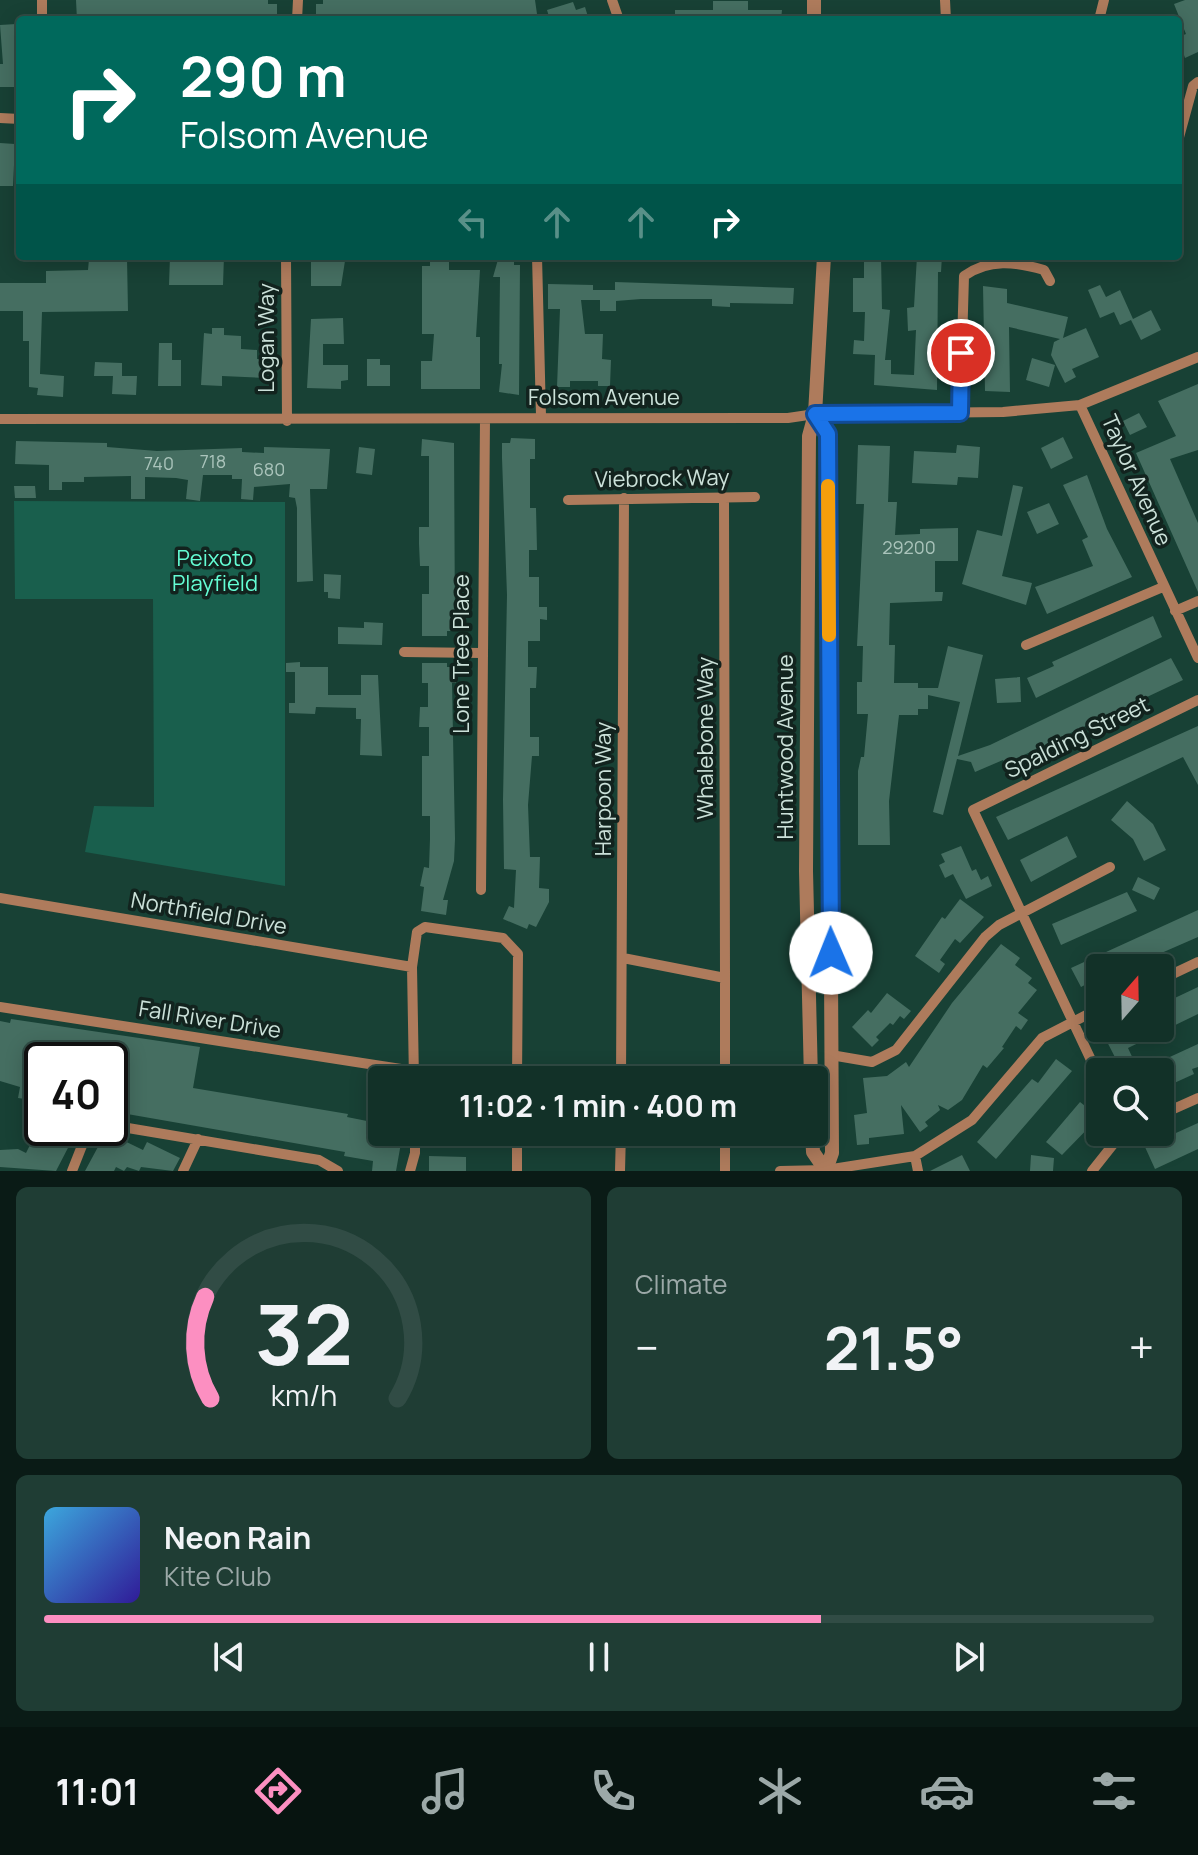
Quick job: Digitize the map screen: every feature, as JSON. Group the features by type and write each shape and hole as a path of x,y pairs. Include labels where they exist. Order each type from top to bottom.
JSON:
{"street":[{"path":"1182,126 1193,86 1198,82"},
{"name":"Logan Way","path":"286,260 287,421"},
{"path":"537,260 541,416"},
{"name":"Huntwood Avenue","path":"811,1066 806,871 809,436 815,414 824,260"},
{"path":"960,413 964,276 980,264 1022,264 1044,270 1050,281"},
{"name":"Folsom Avenue","path":"0,419 788,418 815,414 960,413 1080,405 1198,357"},
{"name":"Taylor Avenue","path":"1080,405 1198,658"},
{"name":"Huntwood Avenue","path":"815,414 828,434 832,1153 825,1171"},
{"name":"Lone Tree Place","path":"481,890 485,419"},
{"name":"Viebrock Way","path":"568,500 755,497"},
{"name":"Harpoon Way","path":"621,1066 624,498"},
{"name":"Whalebone Way","path":"724,498 725,1066"},
{"path":"1026,645 1163,587"},
{"path":"1175,611 1198,601"},
{"path":"404,652 481,653"},
{"name":"Spalding Street","path":"1023,914 973,810 1198,700"},
{"path":"831,1055 862,1063 877,1060 896,1050 985,937 1110,867"},
{"name":"Northfield Drive","path":"0,898 412,967"},
{"path":"1023,914 1091,1058"},
{"path":"414,1066 412,967 417,932 425,927 503,938 518,954 517,1066"},
{"path":"623,958 725,978"},
{"path":"1174,973 1198,962"},
{"name":"Fall River Drive","path":"0,1007 368,1068"},
{"path":"780,1171 825,1171 915,1156 972,1120 1042,1038 1086,1015"},
{"path":"1174,1109 1198,1098"},
{"path":"128,1128 319,1160 338,1171"},
{"path":"183,1171 198,1139"},
{"path":"72,1171 82,1146"},
{"path":"410,1171 415,1146"},
{"path":"517,1146 517,1171"},
{"path":"620,1171 621,1146"},
{"path":"725,1146 725,1171"},
{"path":"813,1146 825,1171"},
{"path":"1092,1171 1112,1146"},
{"path":"915,1156 918,1171"}],"green space":[{"name":"Peixoto Playfield","path":"14,501 285,502 285,886 85,852 94,806 154,807 153,599 15,599"}],"building":[{"path":"76,0 268,0 268,4 277,4 277,16 77,16"},
{"path":"323,0 535,0 537,14 316,16 316,4 323,4"},
{"path":"1198,0 1198,52 1185,58 1182,36 1186,34 1182,16 1179,16 1174,4"},
{"path":"713,1 748,1 748,10 782,10 781,16 675,16 675,10 713,10"},
{"path":"573,2 576,10 585,7 588,16 549,16 547,10"},
{"path":"16,24 16,87 0,87 0,64 3,64 0,25"},
{"path":"0,143 15,144 13,186 0,186"},
{"path":"89,260 127,260 128,311 42,312 40,374 64,376 63,397 37,395 38,388 29,387 29,341 23,341 23,311 0,311 0,283 46,283 46,271 88,270"},
{"path":"170,260 224,260 223,285 169,285"},
{"path":"311,260 345,261 341,286 311,286"},
{"path":"498,260 514,260 514,265 520,265 519,395 499,392 502,364 499,364 500,277 493,277"},
{"path":"864,260 881,260 882,309 890,310 885,360 891,360 891,374 914,375 916,330 908,331 907,308 914,307 917,260 942,260 941,272 938,272 937,390 874,385 875,355 853,354 854,340 864,341 865,312 853,312 853,278 864,278"},
{"path":"449,261 449,270 480,270 476,337 480,337 480,389 421,389 421,361 432,361 434,334 422,334 422,266 430,266 430,262"},
{"path":"615,282 794,288 793,304 730,303 730,307 712,306 712,299 641,299 616,301 616,311 600,311 600,300 581,300 585,334 603,334 602,359 611,360 610,386 598,386 598,381 570,381 570,387 557,387 560,309 548,309 548,284 593,285 593,290 615,290"},
{"path":"1100,285 1106,297 1120,290 1133,319 1151,310 1161,330 1141,340 1131,320 1120,325 1114,312 1100,318 1088,290"},
{"path":"983,286 1007,289 1007,303 1068,317 1063,338 1086,328 1099,357 1072,369 1076,377 1065,383 1051,355 1054,342 1060,339 1009,327 1010,392 985,391"},
{"path":"343,318 344,344 323,344 323,365 348,365 348,380 341,381 341,389 307,388 311,319"},
{"path":"212,328 224,328 224,335 241,336 241,349 257,350 257,359 267,359 266,378 222,376 222,386 201,385 204,333 212,334"},
{"path":"159,343 172,343 172,360 181,360 181,386 158,386"},
{"path":"1032,358 1055,365 1049,387 1026,380"},
{"path":"367,359 380,359 380,365 390,365 390,386 367,386"},
{"path":"95,362 122,363 122,376 137,376 136,395 112,394 113,376 94,376"},
{"path":"1198,384 1198,450 1170,459 1198,523 1198,592 1136,453 1176,436 1158,401"},
{"path":"1139,413 1147,427 1130,435 1123,421"},
{"path":"1063,437 1073,458 1051,469 1041,448"},
{"path":"511,438 535,439 535,459 530,459 530,508 536,508 537,550 529,550 529,577 539,577 539,607 547,607 547,620 540,619 540,641 528,641 528,667 537,667 536,688 530,688 530,737 539,737 539,756 532,756 528,805 530,857 540,857 539,888 549,889 549,902 536,927 529,924 527,929 503,919 509,906 514,908 516,870 504,869 503,800 507,595 502,443 510,443"},
{"path":"422,439 454,443 455,631 447,631 447,636 422,636 422,594 429,594 429,566 420,566 419,527 429,527 429,456 421,456"},
{"path":"16,441 107,443 107,447 157,451 242,448 242,452 264,453 264,447 330,449 327,489 310,489 313,581 297,582 297,508 295,498 289,497 290,484 254,487 253,500 241,499 242,479 232,479 232,475 203,475 200,501 186,499 188,480 176,478 145,477 145,499 131,499 131,476 84,477 84,482 62,482 62,490 49,490 49,465 15,464"},
{"path":"858,445 890,446 888,502 897,502 895,535 920,534 920,529 958,528 958,561 935,561 935,592 943,592 942,601 890,603 889,645 895,645 894,683 918,683 918,688 938,688 948,646 983,655 958,756 990,745 1171,658 1183,680 1005,764 1003,760 975,772 971,762 957,759 943,815 933,812 960,702 928,695 928,709 918,709 918,715 899,715 889,801 890,845 858,845 858,771 861,757 864,757 868,714 857,714 857,682 862,682 863,646 857,646 864,504 856,504"},
{"path":"957,445 980,447 978,478 958,477 957,485 912,483 914,451 956,453"},
{"path":"359,447 375,449 372,475 356,473"},
{"path":"1087,475 1107,529 1132,577 1047,614 1035,587 1093,566 1082,540 1088,537 1063,485"},
{"path":"1013,485 1023,487 1002,576 1032,583 1026,605 962,584 977,530 1002,536"},
{"path":"14,486 35,486 36,498 15,498"},
{"path":"1049,503 1059,524 1037,534 1027,512"},
{"path":"324,574 341,575 340,599 328,598 328,592 324,592"},
{"path":"1153,616 1162,637 1036,698 1027,678 1054,666 1052,662"},
{"path":"364,622 383,623 382,645 338,644 338,627 364,628"},
{"path":"300,662 300,667 328,667 328,695 361,695 361,675 378,675 382,756 360,755 361,719 356,719 356,708 316,707 315,714 289,713 289,703 295,703 295,672 286,672 286,663"},
{"path":"422,663 447,663 447,667 455,667 456,683 452,683 455,839 454,861 443,900 448,900 446,915 421,911 424,887 420,886 424,867 429,868 430,839 430,816 422,816 422,756 429,756 429,727 419,727 420,707 428,707 428,683 422,683"},
{"path":"1020,677 1021,702 997,703 995,679"},
{"path":"1198,726 1198,785 1183,757 1008,840 996,817"},
{"path":"1127,801 1153,824 1166,850 1144,861 1133,839 1111,820"},
{"path":"1067,836 1077,857 1031,882 1020,860"},
{"path":"961,846 972,871 976,869 981,880 988,876 992,886 966,899 953,874 945,878 939,865 945,862 941,854"},
{"path":"1138,877 1160,888 1154,900 1132,890"},
{"path":"1127,892 1137,911 1061,945 1052,924"},
{"path":"960,899 984,917 960,943 955,939 940,960 945,964 939,973 915,956 942,917 945,919"},
{"path":"1198,910 1198,937 1159,954 1102,954"},
{"path":"1001,944 1020,958 1015,965 1032,978 1028,983 1037,990 1018,1013 1028,1020 1021,1030 1016,1026 1004,1048 987,1068 983,1065 962,1100 948,1110 938,1105 940,1110 925,1122 928,1126 920,1132 901,1105 904,1134 869,1138 869,1144 857,1145 854,1115 867,1113 863,1078 887,1076 906,1062 909,1067 952,1003"},
{"path":"1086,961 1086,984 1081,987 1071,968"},
{"path":"1198,987 1198,1014 1174,1026 1174,998"},
{"path":"887,993 911,1011 904,1019 900,1016 893,1025 890,1023 876,1037 879,1040 872,1047 852,1027 868,1010 871,1013"},
{"path":"11,1019 200,1047 193,1088 348,1114 347,1117 368,1121 368,1146 400,1146 396,1171 372,1171 373,1161 344,1156 345,1152 128,1114 128,1042 24,1042 24,1099 18,1098 20,1087 0,1081 0,1021 10,1023"},
{"path":"1107,1042 1140,1042 1128,1048 1133,1058 1115,1058"},
{"path":"1198,1044 1198,1067 1192,1069 1194,1074 1174,1083 1174,1058 1168,1058"},
{"path":"1056,1059 1072,1071 996,1159 977,1142 1032,1079 1038,1083"},
{"path":"1080,1102 1086,1107 1086,1130 1062,1155 1046,1142"},
{"path":"1198,1123 1198,1149 1155,1169 1145,1147 1174,1146 1174,1134"},
{"path":"147,1142 180,1158 173,1171 141,1167 139,1171 127,1167 124,1171 116,1167 114,1171 85,1171 98,1146 128,1146 128,1143 143,1150"},
{"path":"30,1146 69,1146 56,1171 0,1167 0,1150 18,1149 26,1153"},
{"path":"962,1155 970,1171 930,1171"},
{"path":"1031,1155 1054,1158 1053,1171 1030,1171"},
{"path":"429,1156 466,1157 466,1171 429,1171"}],"slow traffic":[{"path":"828,486 829,635"}],"route":[{"path":"831,953 828,434 815,414 960,413 961,353"}]}
